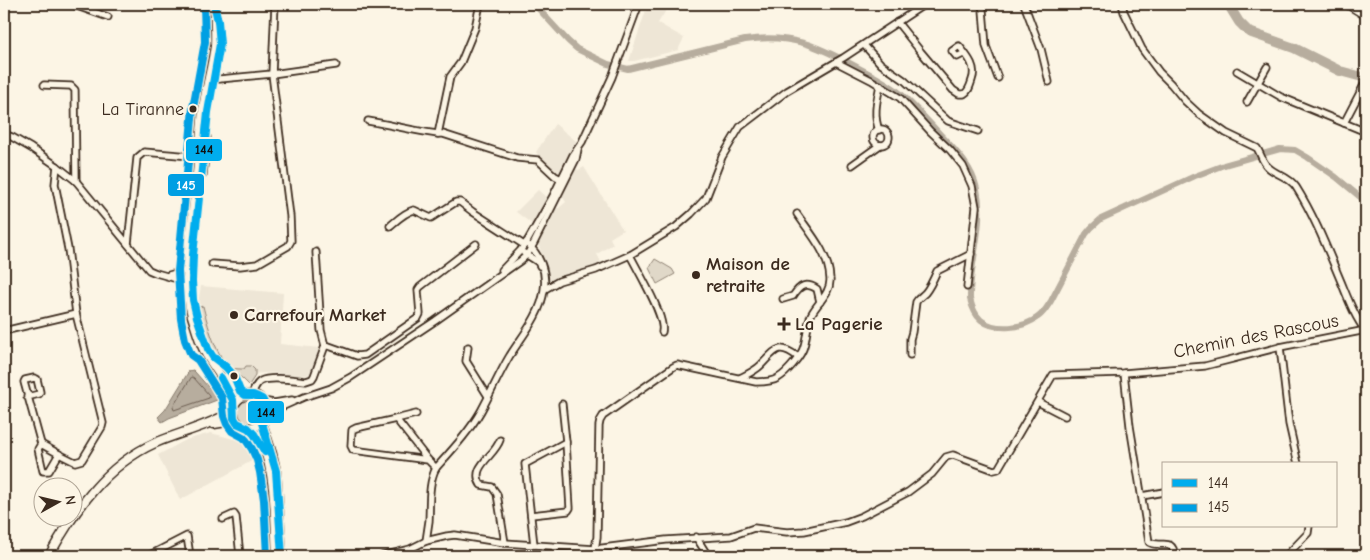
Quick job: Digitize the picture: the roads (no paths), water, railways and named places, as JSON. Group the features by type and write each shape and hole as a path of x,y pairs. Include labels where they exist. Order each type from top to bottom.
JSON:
{"main road":[{"path":"1348,4 1366,15"},
{"path":"215,6 215,43 188,286 191,312 201,343 232,396 234,418 238,423"},
{"path":"190,272 195,308 200,329 208,349 233,387 248,395 256,396 263,401 266,407 266,414 262,423 248,428"},
{"path":"49,556 76,511 116,468 152,445 224,416 233,408 237,400 248,395"},
{"path":"204,425 226,422 238,423 248,428 261,444 267,456 271,472 277,556"},
{"path":"262,423 276,471 282,556"},
{"path":"54,556 63,533"}],"street":[{"path":"71,4 108,17"},
{"path":"212,264 240,266 257,264 288,246 291,241 289,206 272,74 275,4"},
{"path":"438,134 450,77 461,62 476,28 480,4"},
{"path":"266,414 304,397 331,388 364,369 527,255 573,156 578,150 599,107 639,4"},
{"path":"545,289 559,281 596,270 630,256 676,227 700,206 706,198 722,157 740,127 787,91 864,45 925,4"},
{"path":"981,4 986,46 998,78"},
{"path":"1024,4 1041,49 1049,82"},
{"path":"1122,4 1142,49 1159,72 1185,101 1199,114 1226,133 1259,150 1262,160 1269,168 1295,185 1317,224 1350,302 1366,330"},
{"path":"897,22 952,90 959,94 967,92 975,71 965,53"},
{"path":"864,45 881,64 904,80 944,117 954,123 978,130"},
{"path":"840,60 900,98 963,166 976,200 976,215 967,287"},
{"path":"211,80 336,65"},
{"path":"1247,102 1267,67"},
{"path":"1237,71 1281,98 1366,132"},
{"path":"1344,123 1366,82"},
{"path":"44,85 71,86 75,90 76,181"},
{"path":"879,130 875,114 880,85"},
{"path":"368,121 403,129 443,134 517,158 538,160 555,176 563,180"},
{"path":"852,165 887,142 889,136 886,132 879,130"},
{"path":"879,130 875,132 873,137 876,143 880,145"},
{"path":"4,134 24,144 76,181 149,270 177,279 188,286"},
{"path":"128,244 137,158 144,152 202,157"},
{"path":"27,397 41,444 74,462 82,460 102,428 103,423 76,314 68,249 55,184 57,166"},
{"path":"55,184 61,176 69,175"},
{"path":"494,279 525,244 563,180"},
{"path":"390,226 411,210 431,218 456,202 460,202 473,212 532,247 541,261 544,277 545,289 542,299 527,330 509,357 469,430 433,474 426,541"},
{"path":"595,549 597,537 599,426 603,416 678,365 756,382 765,382 778,379 798,357 804,347 811,316 825,295 831,281 826,258 797,214"},
{"path":"324,346 357,356 365,355 418,318 420,314 418,290 420,286 476,244"},
{"path":"520,251 540,264 544,277"},
{"path":"248,395 260,381 269,378 306,381 312,379 324,346 321,330 316,252"},
{"path":"910,355 910,339 918,298 925,293 937,271 971,254"},
{"path":"630,256 651,295 664,326 662,332"},
{"path":"167,276 190,272"},
{"path":"783,299 793,296 797,290 810,285 817,289 820,302"},
{"path":"4,331 76,314"},
{"name":"Chemin des Rascous","path":"382,556 410,549 426,541 455,535 505,543 595,549 731,536 754,528 787,532 804,531 850,521 908,492 932,474 946,457 953,455 994,470 998,468 1053,375 1124,373 1205,366 1280,347 1366,330"},
{"path":"468,347 466,361 488,396"},
{"path":"1280,347 1289,424 1298,462"},
{"path":"740,378 753,372 774,351 779,349 789,350 798,357"},
{"path":"1124,373 1130,426 1149,542 1152,544 1170,545 1174,550 1175,556"},
{"path":"263,401 274,403 304,397"},
{"path":"1038,402 1065,416"},
{"path":"531,515 568,511 570,508 562,404"},
{"path":"416,414 356,428 352,430 351,446 353,450 428,460"},
{"path":"396,419 436,468"},
{"path":"500,440 495,449 480,466 478,477 481,485 492,487 497,494 505,543"},
{"path":"534,545 525,464 566,442"},
{"path":"41,444 38,449 43,471 49,471 59,454"},
{"path":"1142,496 1162,492"},
{"path":"223,519 231,514 234,514 236,517 240,556"},
{"path":"1286,556 1308,533 1309,528"},
{"path":"148,556 188,536 190,556"},
{"path":"696,538 708,556"},
{"path":"554,556 555,547"}],"water":[{"path":"193,370 217,397 217,400 162,422 158,417 165,410 189,371"}],"waterway":[{"path":"534,4 577,49 608,64 628,69 745,40 776,38 817,47 890,85 910,102 957,152 975,181 979,203 979,217 970,285 970,299 974,311 979,318 987,324 994,326 1018,326 1032,321 1042,314 1051,301 1086,234 1101,219 1195,176 1224,165 1280,149 1295,150 1336,177 1366,202"},
{"path":"1230,4 1239,22 1249,32 1294,48 1340,71 1366,78"}],"place":[{"name":"La Tiranne","path":"193,109"},
{"name":"Maison de retraite","path":"696,275"},
{"name":"Carrefour Market","path":"234,315"},
{"name":"La Pagerie","path":"784,324"}]}
